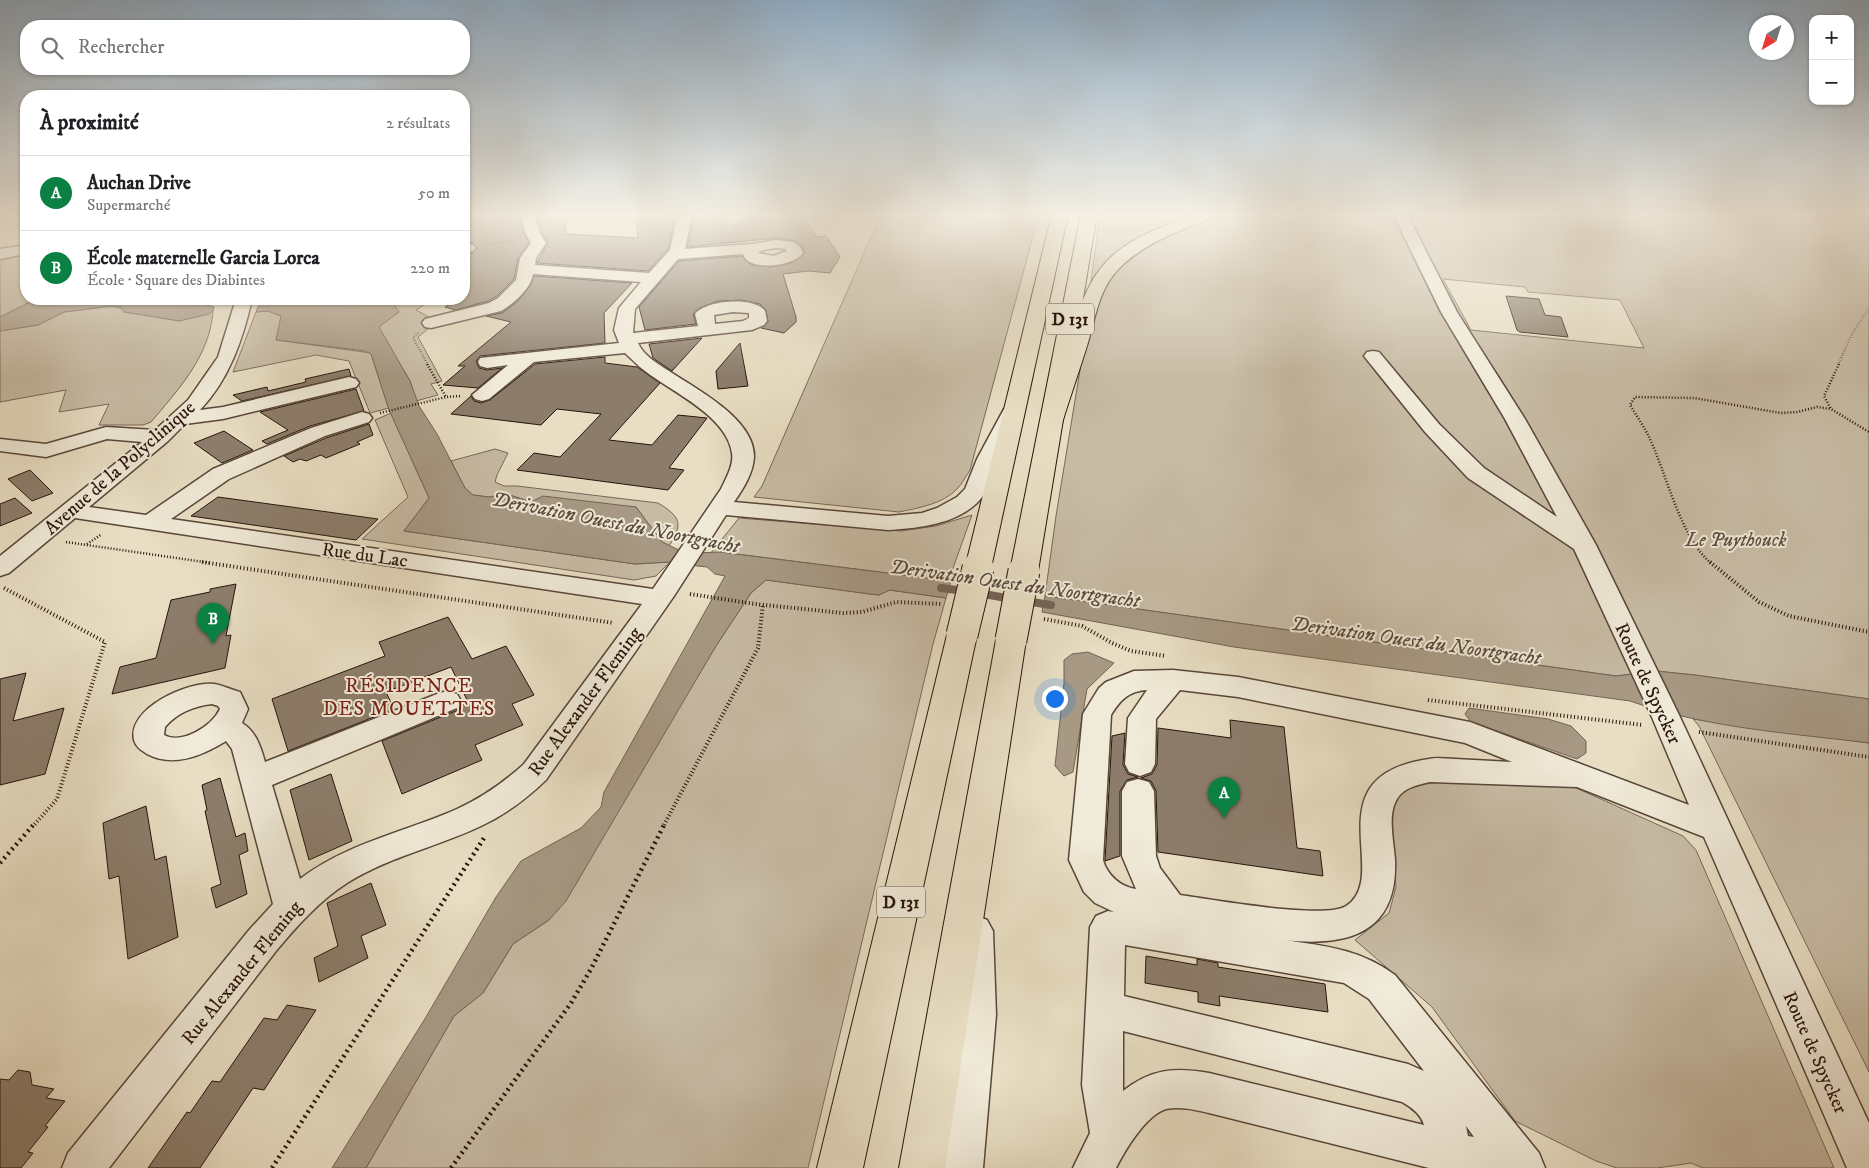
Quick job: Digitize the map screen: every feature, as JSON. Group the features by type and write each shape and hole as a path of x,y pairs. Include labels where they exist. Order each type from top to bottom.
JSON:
{"main road":[{"name":"D 131","path":"840,1168 1047,269"},
{"name":"D 131","path":"922,1168 1011,640 1079,269"},
{"path":"1051,423 1078,342 1089,301 1110,269"}],"street":[{"path":"431,323 495,308 502,304 524,281 526,269 654,278"},
{"path":"627,343 623,320 626,308 663,269"},
{"name":"Route de Spycker","path":"1427,269 1449,312 1518,424 1584,545 1717,829 1868,1168"},
{"name":"Avenue de la Polyclinique","path":"1,577 71,510 161,437 203,394 227,357 242,305"},
{"path":"487,362 708,330"},
{"name":"Rue Alexander Fleming","path":"83,1168 262,940 291,907 321,882 350,865 466,820 492,807 517,790 539,767 659,598 720,508 732,489 741,467 743,454 738,436 725,419 640,359 627,343"},
{"path":"1373,356 1432,428 1476,473 1584,545"},
{"path":"482,395 530,357"},
{"path":"180,419 223,413 348,383"},
{"path":"720,508 888,523 918,520 947,512 963,503 974,493 985,464 1017,400"},
{"path":"151,522 221,474 318,432 362,418"},
{"path":"0,445 46,451 90,436 106,433 161,437"},
{"name":"Rue du Lac","path":"71,510 659,598"},
{"path":"1576,776 1430,770 1419,771 1397,778 1383,791 1377,808 1377,881 1373,902 1360,916 1340,924 1327,926 1288,923 1129,903 1108,894 1088,870 1086,860 1097,714 1100,706 1109,695 1125,684 1142,680 1172,668 1238,687 1451,728 1494,741 1576,776 1717,829"},
{"path":"1171,908 1153,888 1141,866 1139,856 1139,778 1142,718 1172,668"},
{"path":"255,779 447,700"},
{"path":"224,727 238,734 243,740 291,907"},
{"path":"962,1168 977,1015 973,858"},
{"path":"1103,1152 1104,1106 1102,1085 1108,927 1355,969 1382,987 1524,1168"},
{"path":"1105,1009 1408,1084 1433,1099 1440,1108 1444,1118 1450,1152"},
{"path":"1103,1152 1135,1107 1148,1097 1161,1091 1190,1089 1514,1168"}],"path":[{"path":"1831,409 1824,396 1852,334 1869,308"},
{"path":"385,412 446,397 413,338 431,323"},
{"path":"1869,432 1831,409 1816,408 1797,412 1781,412 1694,398 1657,396 1635,397 1630,405 1648,435 1688,532 1706,559 1759,602 1789,616 1869,632"},
{"path":"86,544 638,627"},
{"path":"0,864 58,799 105,642 1,577"},
{"path":"699,595 755,604 852,613 896,602 941,604"},
{"path":"451,1168 572,1003 591,969 686,781 758,648 763,604"},
{"path":"1044,619 1082,626 1112,643 1172,668"},
{"path":"1425,700 1668,722 1869,757"},
{"path":"272,1168 488,832 492,807"}],"green space":[{"path":"0,269 20,269 20,305 24,305 0,317"},
{"path":"857,269 1024,269 970,470 959,487 951,494 930,505 899,512 754,497 762,486"},
{"path":"1093,269 1100,269 1091,281"},
{"name":"Le Puythouck","path":"1869,269 1869,699 1656,671 1616,676 1045,596 1081,364 1104,284 1117,270","holes":["1443,279 1525,287 1528,292 1620,300 1644,348 1471,330"]},
{"path":"394,305 424,305 416,310 429,317 433,325 418,337 442,381 431,384 438,395 416,401 410,381 378,327 399,312"},
{"path":"111,306 179,321 213,311 211,327 199,357 182,385 151,422 143,425 99,425 109,404 59,412 66,390 0,402 0,331 38,325 64,312"},
{"path":"268,311 281,316 277,340 371,353 389,408 370,413 349,361 316,355 233,372 256,312"},
{"path":"391,413 429,498 404,531 635,564 670,562 656,576 634,580 362,539 408,497 375,420"},
{"path":"495,449 508,453 495,482 504,486 658,503 675,517 678,526 677,532 669,546 662,542 636,507 531,502 507,494 489,497 473,495 465,488 451,461"},
{"path":"972,515 953,568 951,581 720,552 710,554 739,518 901,531 936,526"},
{"path":"766,580 879,595 889,590 946,598 933,644 808,1168 366,1168 454,1016 483,993 513,944 549,920 716,646 751,593"},
{"path":"1693,719 1869,743 1869,1072 1699,726"},
{"path":"1554,778 1683,836 1696,850 1834,1168 1703,1168 1691,1163 1657,1168 1617,1168 1596,1161 1515,1121 1432,1007 1355,940 1389,913 1396,887 1392,839 1393,807 1403,790 1434,779"}],"water":[{"path":"24,305 206,305 214,307 213,311 209,314 179,321 124,312 121,307 111,306 64,312 38,325 0,331 0,317"},
{"path":"394,305 399,312 379,327 410,381 419,406 437,434 465,488 473,495 489,497 506,494 531,502 543,496 636,507 662,542 679,550 670,562 635,564 404,531 429,498 389,410 371,354 365,351 276,340 281,316 268,311 256,312 258,306"},
{"path":"720,552 951,581 946,598 890,590 879,595 766,580 751,593 716,646 566,901 549,920 513,944 483,993 454,1016 366,1168 332,1168 426,1017 496,897 521,861 581,828 601,807 604,792 725,576 715,574 707,567 689,565 697,553"},
{"path":"1045,596 1616,676 1656,671 1869,699 1869,743 1718,724 1688,718 1630,701 1234,647 1042,612"},
{"path":"1088,652 1114,663 1087,689 1073,772 1064,776 1055,766 1064,683 1064,660 1072,654"},
{"path":"1469,708 1548,719 1571,726 1586,741 1586,753 1577,759 1471,722 1465,714"}],"building":[{"path":"470,269 516,269 514,279 497,296 488,301 455,310 445,307 448,305 470,305"},
{"path":"613,269 650,269 648,271"},
{"path":"672,269 833,269 830,273 808,271 783,274 796,317 796,322 784,333 761,328 768,322 766,310 760,304 741,300 718,301 700,308 693,314 696,324 645,330 639,307"},
{"path":"534,276 632,283 604,313 605,343 480,356 476,361 479,368 487,370 502,368 478,388 443,385 465,366 458,366 511,322 486,316 502,313 517,302 530,286"},
{"path":"1506,296 1539,299 1545,315 1561,317 1568,337 1520,332 1517,330"},
{"path":"702,338 672,371 653,358 649,344"},
{"path":"740,343 748,386 718,389 716,371"},
{"path":"605,357 605,363 637,367 660,383 609,440 652,445 678,415 707,418 669,468 684,470 668,490 517,470 534,453 560,457 601,414 557,409 541,425 451,414 471,396 474,401 481,403 490,400 535,364"},
{"path":"349,369 351,376 242,401 233,395 267,387 268,391 306,382 305,379"},
{"path":"356,389 364,411 310,426 267,444 262,441 288,430 260,412"},
{"path":"369,424 373,435 357,442 360,444 326,458 321,455 306,461 300,459 293,462 284,456 326,438"},
{"path":"224,431 253,450 222,463 194,443"},
{"path":"30,470 53,493 32,501 8,479"},
{"path":"218,497 378,519 356,540 191,516"},
{"path":"15,498 32,513 0,526 0,504"},
{"path":"236,584 226,636 231,635 225,668 112,694 120,667 156,658 171,600 210,592 210,589"},
{"path":"448,617 472,659 506,646 534,695 512,704 523,725 475,745 482,760 402,794 382,741 458,710 461,705 468,702 451,667 386,692 394,709 288,751 272,699 385,656 379,642"},
{"path":"26,673 13,721 64,708 45,774 0,785 0,679"},
{"path":"1230,720 1284,727 1297,848 1320,851 1323,876 1158,852 1156,791 1151,781 1141,778 1152,774 1157,765 1158,728 1231,738"},
{"path":"1125,733 1123,765 1128,774 1138,777 1127,780 1120,791 1120,856 1105,861 1112,736"},
{"path":"331,774 352,841 309,860 290,790"},
{"path":"220,778 236,837 245,833 248,851 239,855 247,894 216,908 211,888 221,884 205,811 207,810 202,785"},
{"path":"146,806 155,860 166,856 178,937 128,959 119,876 109,879 103,823"},
{"path":"371,883 386,925 361,936 368,958 319,982 314,958 338,946 327,903"},
{"path":"1146,956 1197,965 1197,959 1218,963 1218,967 1325,984 1328,1012 1219,996 1220,1006 1198,1002 1198,992 1145,983"},
{"path":"287,1005 316,1010 264,1090 253,1088 200,1168 148,1168 187,1112 190,1113 212,1081 220,1082 264,1018 277,1020"},
{"path":"18,1070 30,1072 32,1085 54,1089 46,1098 65,1101 45,1126 48,1127 28,1152 33,1153 21,1168 0,1168 0,1079 9,1080"}],"waterway":[{"name":"Derivation Ouest du Noortgracht","path":"941,588 965,591"},
{"name":"Derivation Ouest du Noortgracht","path":"978,593 1012,599"},
{"name":"Derivation Ouest du Noortgracht","path":"1025,601 1051,605"}],"place":[{"name":"École maternelle Garcia Lorca","path":"213,644"},
{"name":"Auchan Drive","path":"1224,818"}],"district":[{"name":"RÉSIDENCE DES MOUETTES","path":"409,696"}]}
